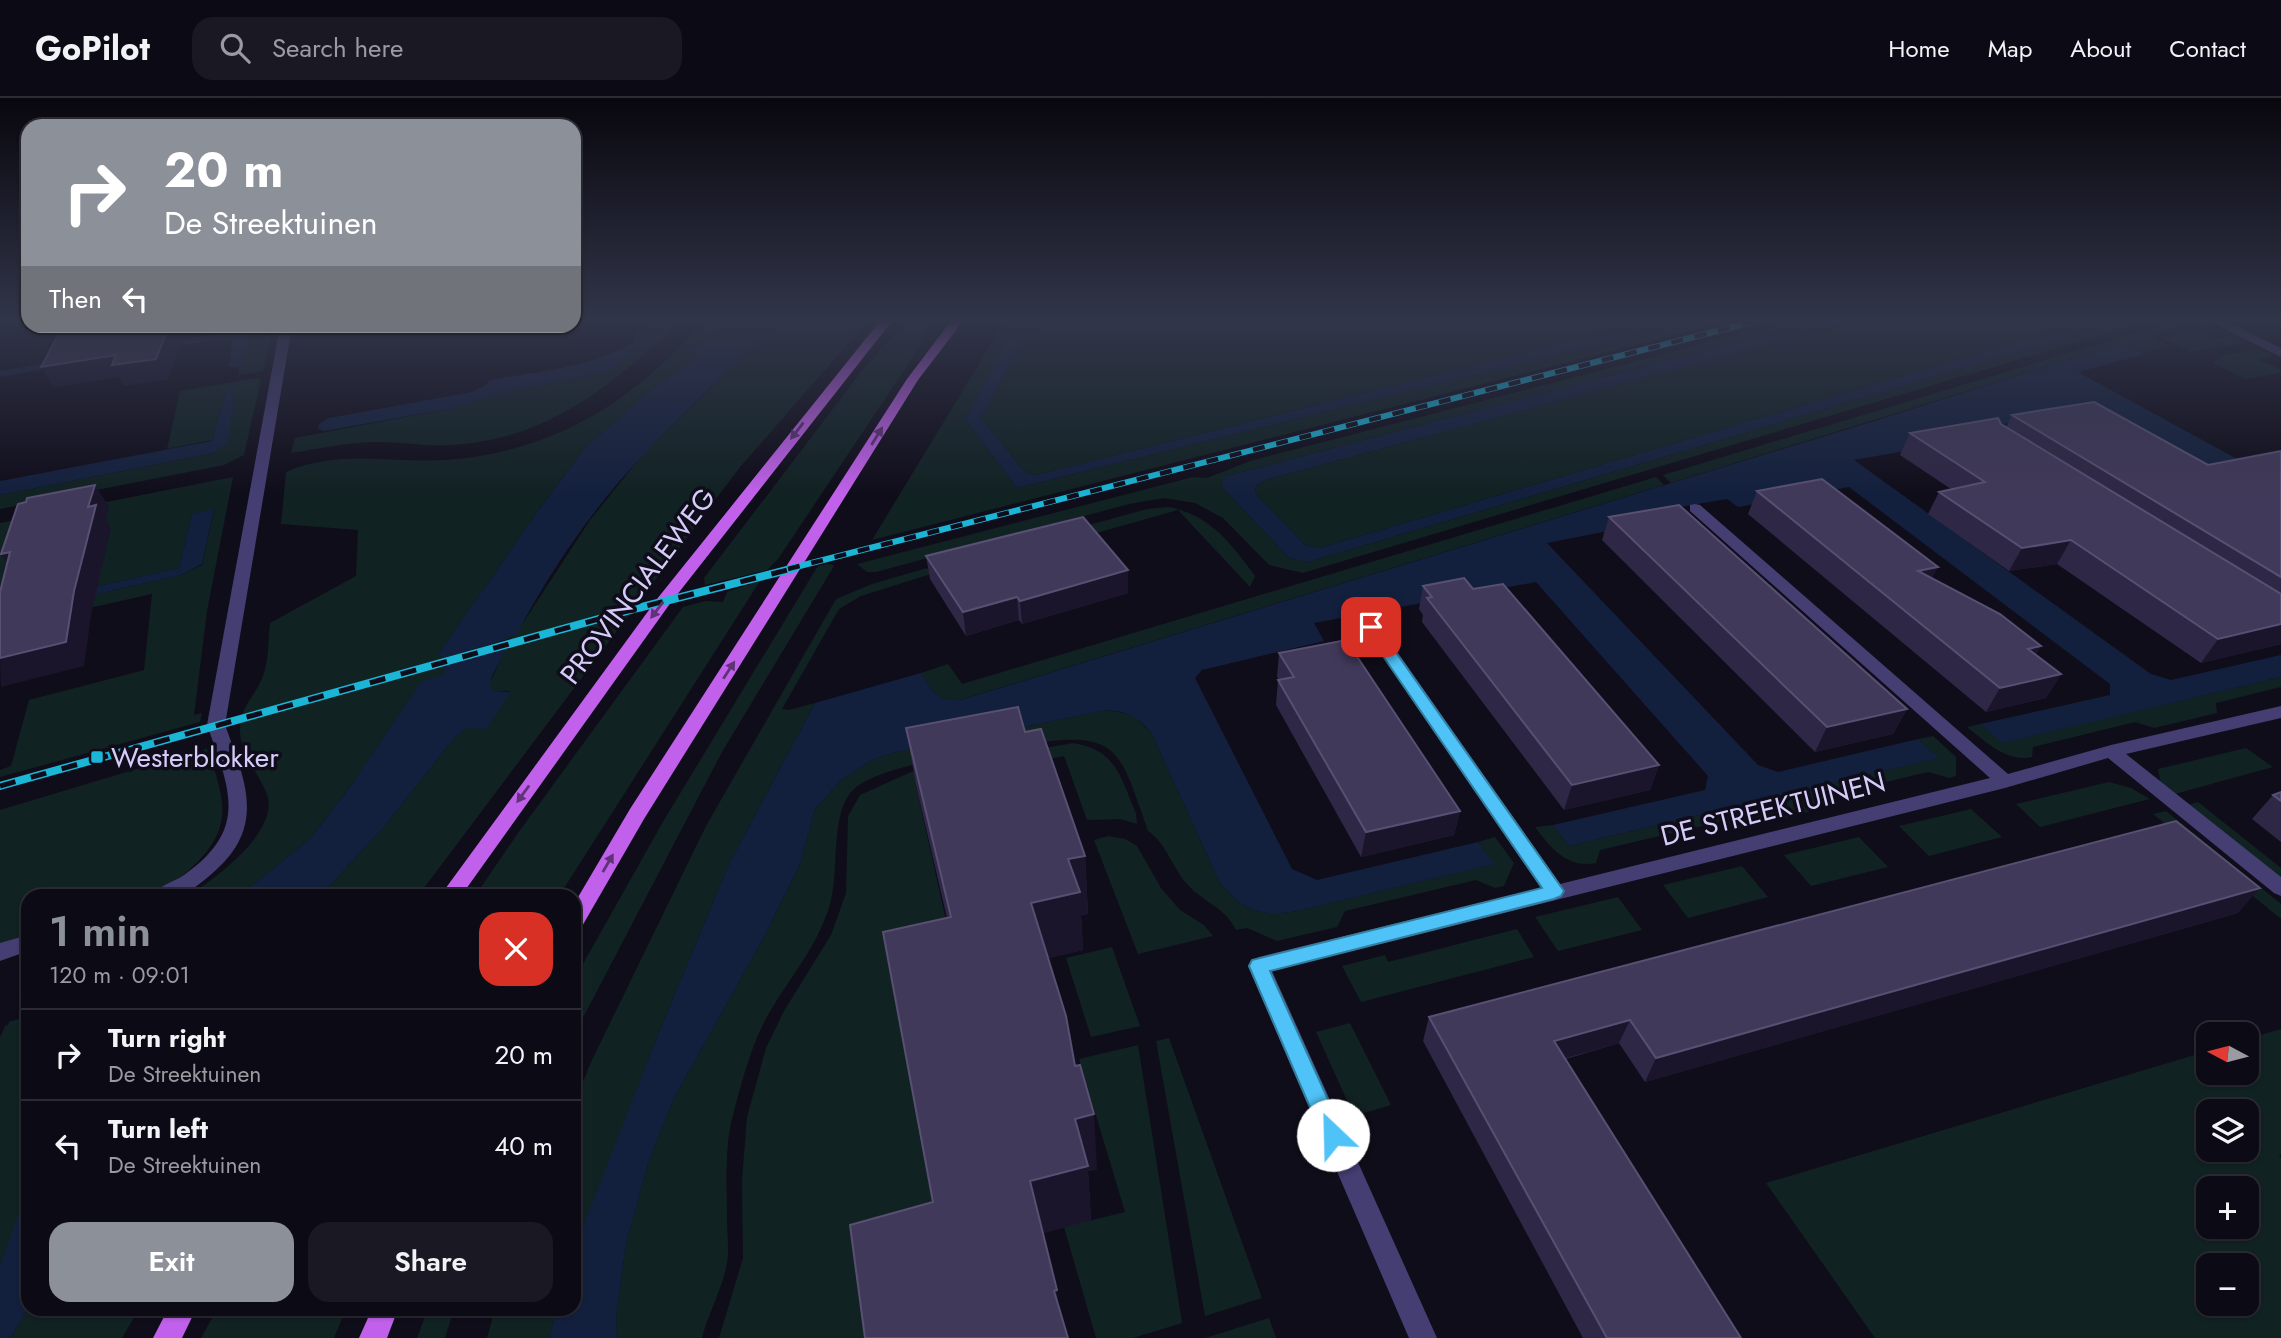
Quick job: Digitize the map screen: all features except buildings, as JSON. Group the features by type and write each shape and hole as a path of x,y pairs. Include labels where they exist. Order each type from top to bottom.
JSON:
{"main road":[{"name":"PROVINCIALEWEG","path":"455,889 663,602 840,379"},
{"path":"581,910 637,814 914,379"},
{"path":"167,1338 179,1316"},
{"path":"373,1338 382,1316"}],"street":[{"path":"175,889 191,880 223,851 238,824 235,778 216,725 276,379"},
{"path":"1695,508 2005,781"},
{"path":"1371,627 1554,891"},
{"name":"DE STREEKTUINEN","path":"1423,1338 1259,966 2005,781 2111,751 2281,712"},
{"path":"2111,751 2281,888"}],"shaded area":[{"path":"252,379 261,380 244,455 224,465 0,509 0,495 215,453 226,391 212,440 167,449 180,391"},
{"path":"571,379 615,379 577,405 549,420 487,441 451,445 365,442 291,453 295,438 454,408 502,393"},
{"path":"644,379 665,379 586,447 438,655 442,655 446,674 352,784 311,838 245,889 198,889 243,852 265,822 269,807 266,792 245,753 240,728 243,712 265,670 270,623 356,576 358,530 281,524 286,472 306,465 345,459 444,460 492,454 564,431 627,393"},
{"path":"720,379 817,379 740,467 423,889 326,889 383,828 455,737 510,691 492,691 489,685 506,647 506,638 521,626 590,520 644,453"},
{"path":"856,379 898,379 778,559 767,570 705,585 704,578"},
{"path":"970,379 987,379 965,419 1017,488 1458,379 1503,379 872,540"},
{"path":"1003,379 1421,379 1036,475 1025,472 981,418"},
{"path":"1568,379 1597,379 1227,476 1223,488 1289,558 1308,562 1927,379 1954,379 1303,573 1269,565 1223,518 1195,503 1164,498 1129,504 876,572 867,572 857,564 1193,477 1207,478 1250,461"},
{"path":"1640,379 1892,379 1320,548 1306,546 1256,494 1255,488 1259,483"},
{"path":"1983,379 2006,379 1671,483 1663,475"},
{"path":"233,477 207,611 194,715 202,713 200,722 0,777 0,770 11,766 29,700 144,670 152,594 0,628 0,616 181,575 202,565 214,510 192,514 179,568 0,608 0,523"},
{"path":"1656,477 1664,485 960,700 940,697 921,673 948,664 962,684"},
{"path":"1169,507 1183,511 1196,517 1218,532 1255,576 1250,587 1178,510 1050,546 1042,538 1147,509"},
{"path":"820,565 834,566 722,752 581,1022 581,967 664,820"},
{"path":"927,568 931,574 861,596 839,609 782,709 789,710 815,703 729,864 660,1030 581,1239 581,1086 592,1060 706,826 836,599 872,584"},
{"path":"760,581 563,889 480,889 683,607 705,601 723,602 727,592"},
{"path":"2281,677 2281,687 2216,703 2217,713 2154,728 2135,722 2033,747 2032,757 2005,754 1967,727 1980,724 2003,742"},
{"path":"1108,710 1133,715 1151,732 1219,881 1236,899 1253,910 1273,913 1297,911 1493,864 1478,842 1495,837 1514,863 1504,886 1495,888 1476,880 1345,911 1337,927 1277,941 1247,928 1236,930 1226,916 1188,885 1155,836 1148,831 1121,763 1111,751 1097,743 1079,740 1024,745 911,765 870,779 855,788 847,798 838,825 830,904 818,935 762,1027 744,1076 728,1141 727,1262 702,1338 617,1338 616,1318 626,1244 649,1160 674,1098 764,937 800,864 815,809 841,780 872,760 896,752"},
{"path":"1933,736 1956,757 1956,776 1949,778 1928,772 1818,798 1815,810 1742,829 1719,822 1600,850 1596,863 1576,863 1568,860 1553,849 1535,827 1553,825 1569,846 1938,758 1918,739"},
{"path":"1073,743 1099,752 1108,759 1121,778 1136,814 1137,824 1120,819 1087,820 1064,756 916,786 958,974 944,1256 875,1338 719,1338 743,1258 742,1180 747,1117 766,1048 784,1011 831,935 846,893 848,816 860,795 911,772"},
{"path":"207,748 219,785 222,814 213,842 187,872 164,889 21,889 21,938 0,944 0,810 183,755 194,755"},
{"path":"2246,748 2273,767 2171,795 2161,785 2158,769"},
{"path":"2109,782 2131,788 2150,799 2040,827 2016,804"},
{"path":"2198,802 2281,868 2281,882 2185,806"},
{"path":"1971,809 2002,837 1929,856 1899,826"},
{"path":"2166,811 2281,904 2281,919 2153,814"},
{"path":"1108,836 1125,839 1137,846 1161,888 1180,910 1204,925 1213,936 1138,954 1094,840"},
{"path":"1859,837 1888,867 1811,886 1784,855"},
{"path":"1742,866 1768,897 1688,918 1663,885"},
{"path":"1618,897 1642,930 1558,951 1535,917"},
{"path":"1517,929 1534,957 1361,1002 1342,966 1385,955 1388,962"},
{"path":"1112,947 1140,1026 1091,1037 1066,958"},
{"path":"21,1019 21,1210 0,1267 0,1037 7,1022"},
{"path":"1350,1023 1391,1105 1354,1116 1316,1032"},
{"path":"2281,1029 2281,1338 1875,1338 1766,1183 2196,1055 2196,1085 2259,1085 2259,1035"},
{"path":"1169,1038 1262,1298 1205,1316 1156,1041"},
{"path":"1138,1045 1182,1323 1133,1338 1096,1338 1064,1227 1125,1212 1079,1059"},
{"path":"23,1316 135,1316 122,1338 11,1338"},
{"path":"213,1316 343,1316 334,1338 201,1338"},
{"path":"425,1316 452,1316 445,1338 417,1338"},
{"path":"493,1316 555,1316 549,1338 487,1338"},
{"path":"1269,1318 1276,1338 1205,1338"}],"water":[{"path":"571,379 502,393 454,408 324,431 318,429 319,424 329,418 472,392 490,380"},
{"path":"665,379 720,379 609,493 575,538 517,634 506,638 508,645 490,685 492,691 511,692 486,729 467,728 455,737 383,828 326,889 245,889 311,838 352,784 422,681 445,674 442,656 437,656 545,501 586,447"},
{"path":"986,379 1003,379 981,418 1025,472 1036,475 1421,379 1458,379 1017,488 965,419"},
{"path":"1597,379 1640,379 1259,483 1255,488 1256,494 1306,546 1320,548 1892,379 1927,379 1308,562 1289,558 1223,488 1222,481 1227,476"},
{"path":"2008,379 2091,379 2281,483 2018,430 2008,423 1946,433 1957,442 1854,460 2151,674 2171,680 2281,655 2281,677 2003,743 1980,724 2110,695 2110,684 1849,487 1738,507 1727,499 1656,511 1664,520 1547,543 1758,765 1778,772 1918,739 1939,758 1569,846 1553,825 1705,790 1708,776 1536,582 1314,623 1324,641 1202,670 1195,678 1292,869 1317,880 1478,842 1494,864 1297,911 1273,913 1253,910 1236,899 1219,881 1151,732 1132,716 1115,711 1108,710 896,752 872,760 841,780 815,809 800,864 764,937 674,1098 649,1160 626,1244 616,1318 617,1338 549,1338 555,1316 581,1316 581,1234 584,1224 729,864 815,703 921,673 940,697 961,700"},
{"path":"235,390 228,442 214,453 0,495 0,481 212,441 226,391"},
{"path":"214,509 202,564 181,575 0,616 0,608 179,568 192,514"},
{"path":"21,1207 23,1316 11,1338 0,1338 0,1266"}],"pier":[{"path":"512,638 510,648 441,667 437,660"},
{"path":"21,966 21,985 8,1025 0,1027 0,972"}],"railway":[{"path":"788,569 1530,379"},
{"path":"0,786 638,608 795,568"}],"place":[{"name":"Westerblokker","path":"97,757"}],"route":[{"path":"1333,1135 1259,966 1554,891 1371,627"}]}
